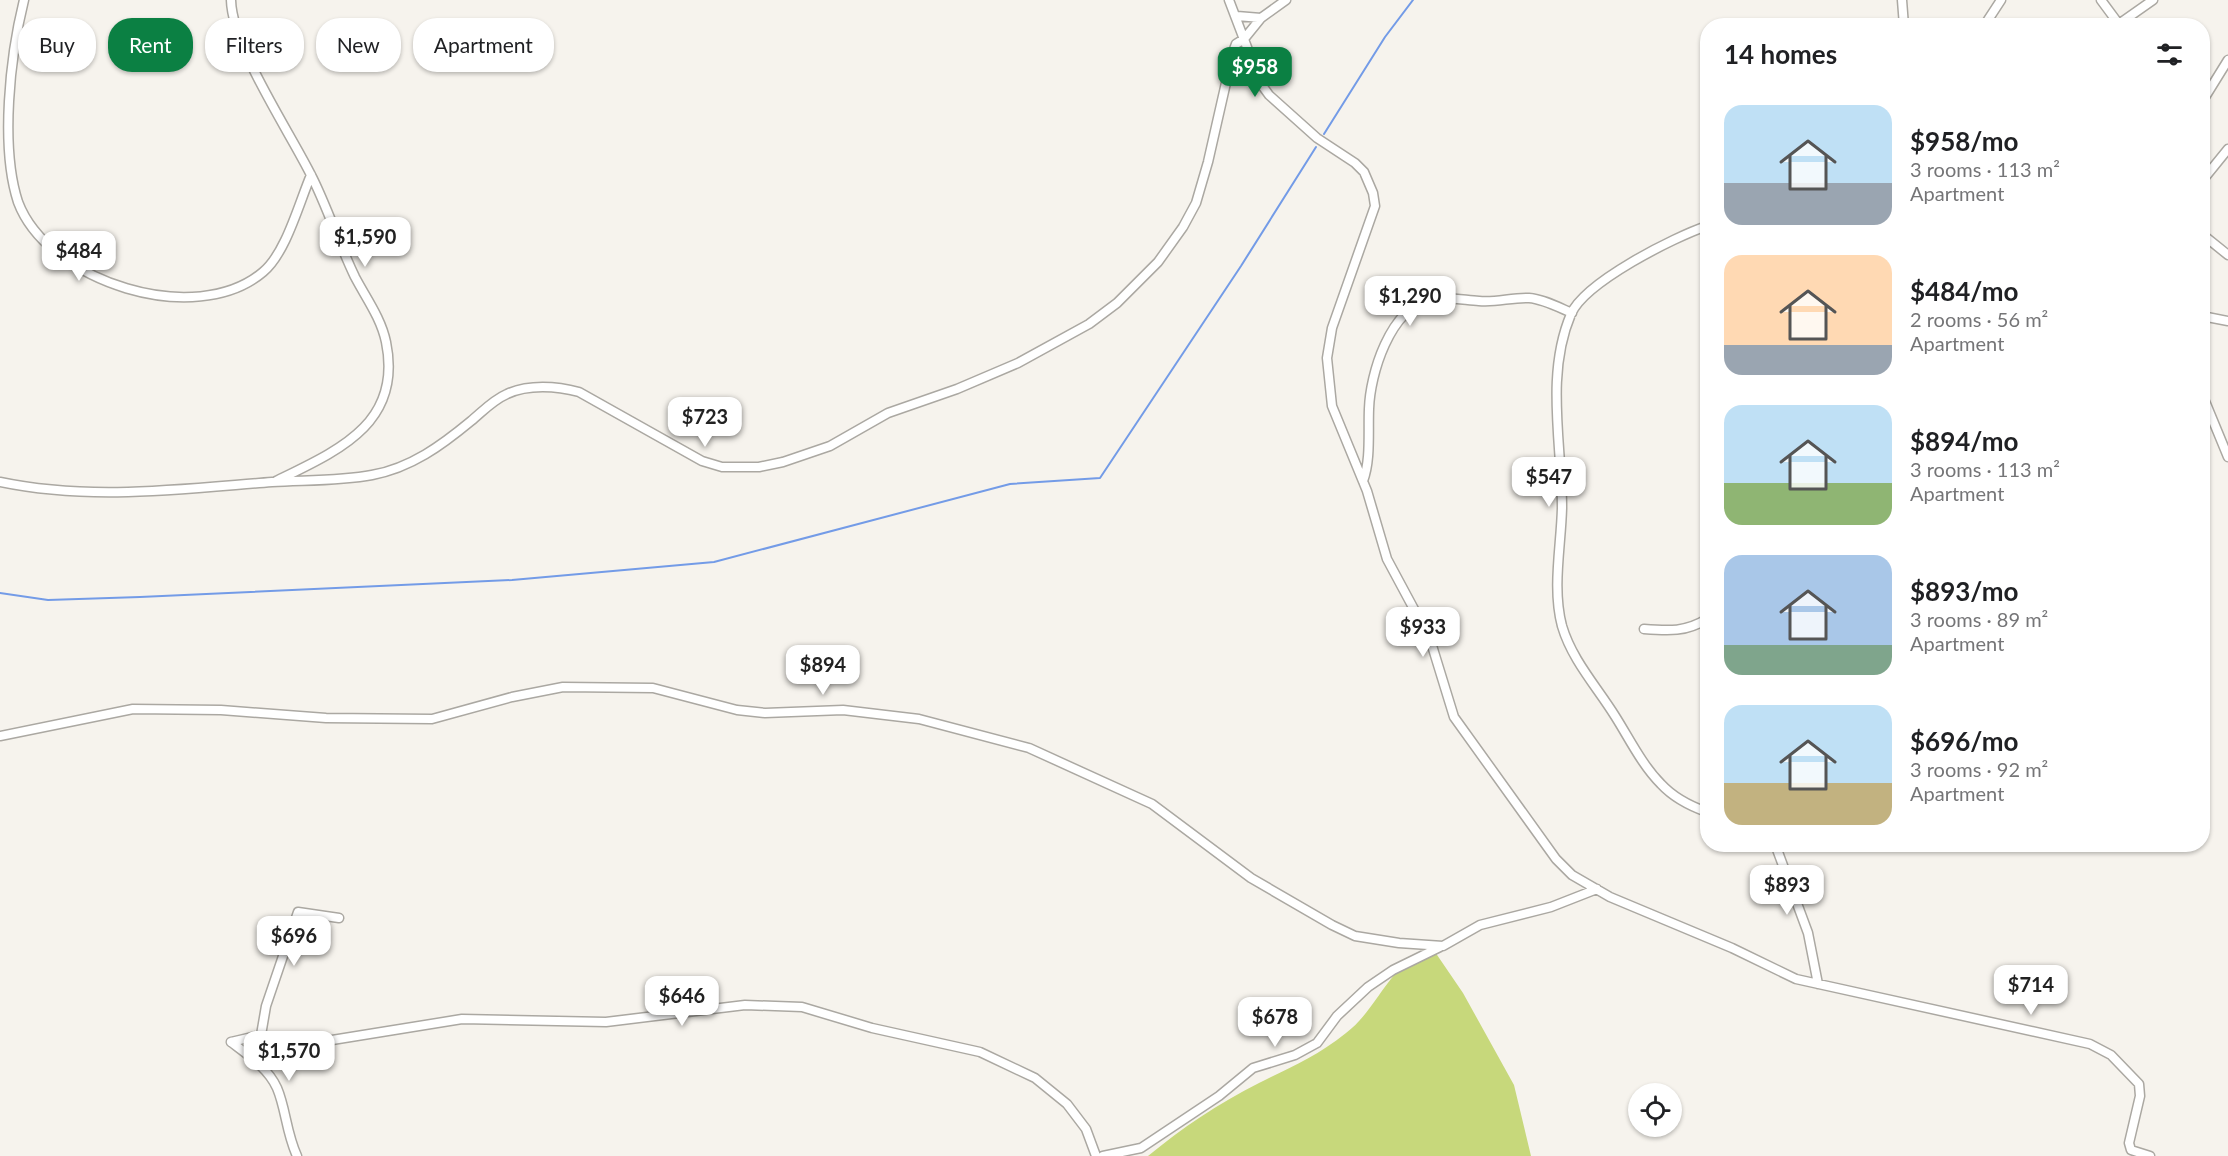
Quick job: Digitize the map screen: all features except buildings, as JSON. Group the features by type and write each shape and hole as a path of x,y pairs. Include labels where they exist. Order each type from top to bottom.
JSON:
{"street":[{"path":"24,0 14,49 8,144 9,169 19,204 27,219 55,251 72,263 129,288 173,298 200,298 245,283 262,273 274,261 311,175"},
{"path":"231,0 241,40 311,175 386,341 389,368 387,385 374,413 348,443 273,482"},
{"path":"1229,0 1238,16 1255,71 1269,95 1317,138 1365,172 1373,193 1375,206 1336,313 1327,358 1332,406 1364,481 1382,546 1428,633 1457,721 1556,859 1572,875 1597,889 1796,979 2037,1031 2101,1048 2139,1084 2140,1096 2130,1129 2129,1143 2131,1150 2150,1156"},
{"path":"0,482 46,488 145,492 373,475 418,459 442,444 496,400 509,393 547,387 579,392 702,461 722,467 759,467 805,456 850,436 888,413 957,389 1018,363 1065,338 1105,312 1144,277 1169,248 1196,203 1236,44 1244,39 1261,18 1286,0"},
{"path":"1902,0 1903,18"},
{"path":"1989,18 2001,0"},
{"path":"2102,0 2113,18"},
{"path":"2126,18 2152,0"},
{"path":"1238,16 1261,18"},
{"path":"2210,89 2228,60"},
{"path":"2210,171 2228,150"},
{"path":"1700,229 1642,257 1608,278 1586,296 1572,313 1557,376 1562,470 1557,590 1562,624 1574,655 1657,779 1678,798 1700,809"},
{"path":"2210,240 2228,255"},
{"path":"1364,481 1367,470 1369,405 1378,362 1392,332 1407,311 1420,303 1436,298 1487,302 1530,298 1572,313"},
{"path":"2210,318 2228,321"},
{"path":"2210,413 2228,457"},
{"path":"1644,629 1674,632 1692,628 1700,623"},
{"path":"0,736 133,709 221,710 326,718 432,718 512,697 563,687 653,688 737,710 765,713 843,710 910,717 987,735 1029,748 1137,796 1251,878 1355,936 1399,944 1443,946"},
{"path":"1778,852 1808,933 1818,984"},
{"path":"1103,1156 1150,1144 1253,1068 1295,1055 1317,1043 1338,1016 1368,987 1393,970 1480,925 1551,907 1597,889"},
{"path":"261,1035 266,1006 298,912 339,918"},
{"path":"297,1156 286,1130 280,1096 273,1081 257,1062 231,1041 261,1035 317,1042 462,1019 606,1022 745,1005 802,1007 872,1028 980,1052 1035,1078 1068,1104 1086,1129 1096,1156"}],"green space":[{"path":"1433,949 1463,993 1514,1085 1531,1156 1148,1156 1215,1108 1324,1049 1360,1020 1399,970"}],"waterway":[{"path":"1324,134 1385,37 1413,0"},
{"path":"0,593 48,600 140,597 512,580 714,562 1010,484 1100,478 1241,266 1316,147"}]}
